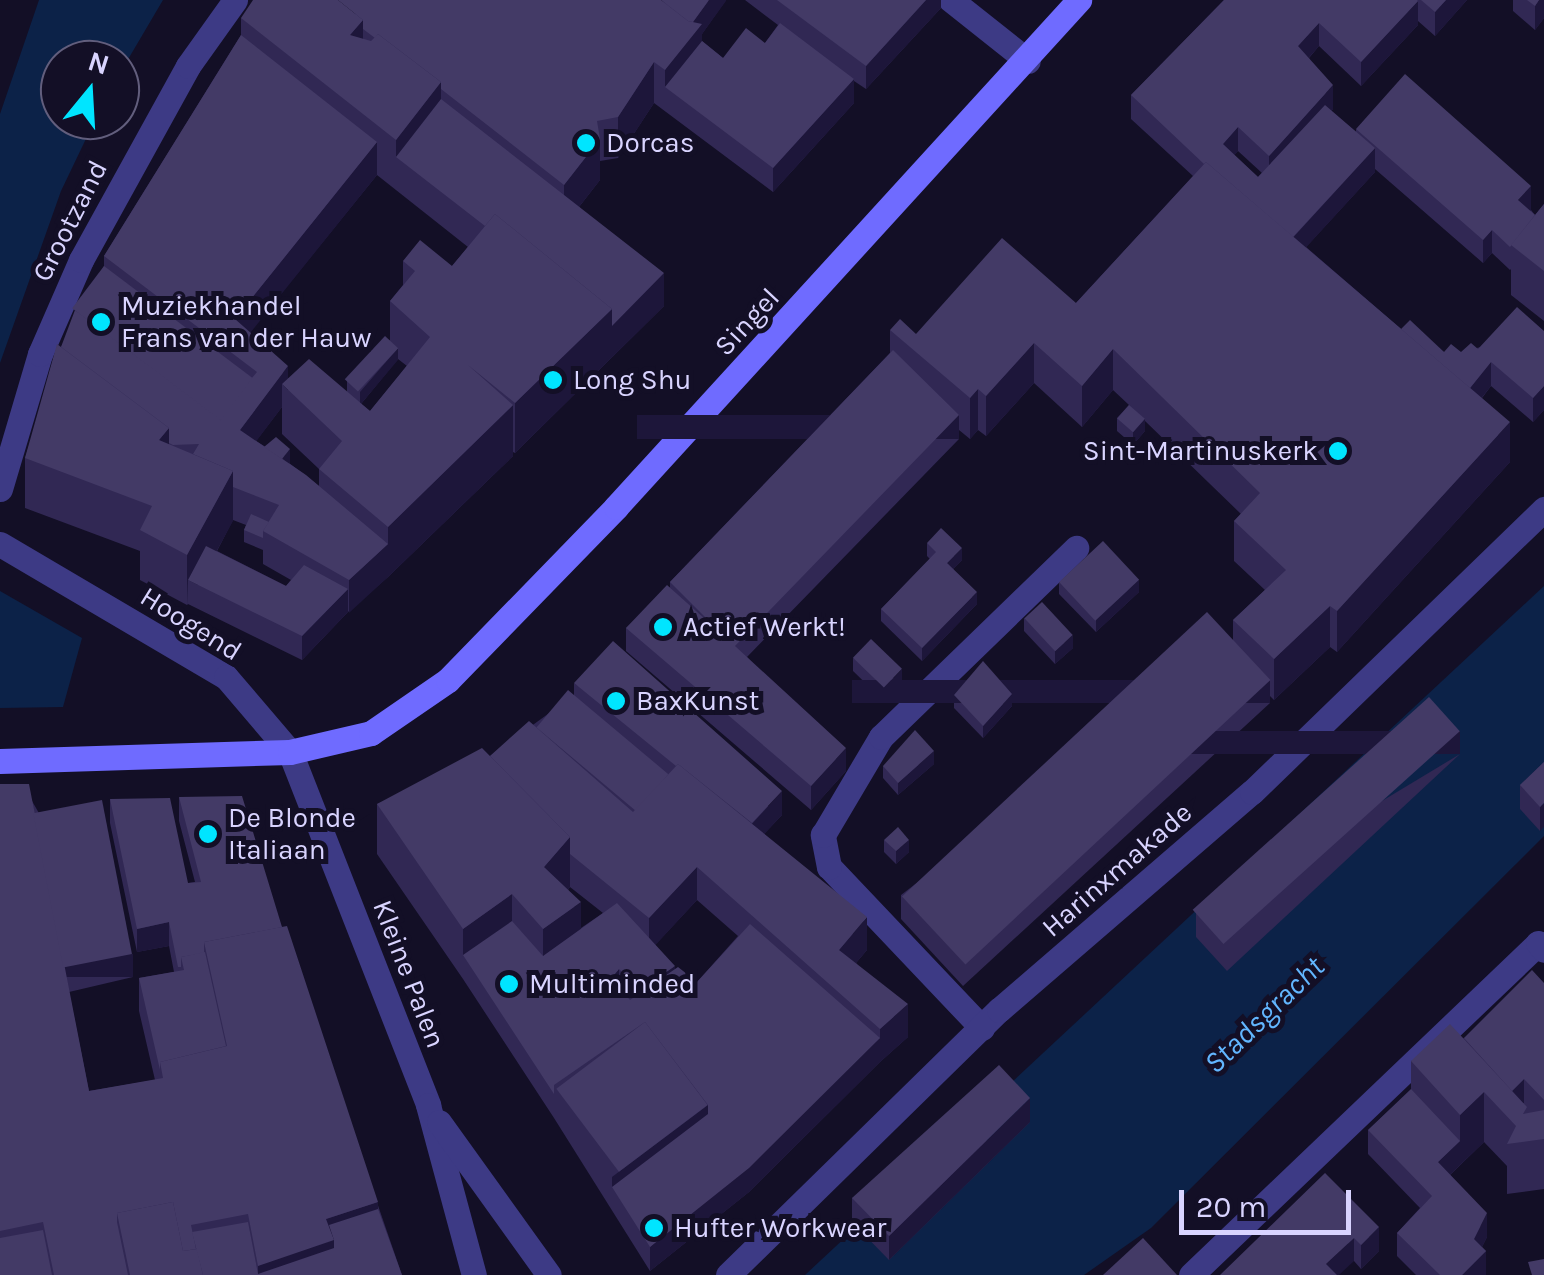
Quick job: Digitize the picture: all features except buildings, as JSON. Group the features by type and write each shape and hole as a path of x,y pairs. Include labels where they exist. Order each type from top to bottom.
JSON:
{"main road":[{"name":"Singel","path":"290,752 371,732 448,680 1028,61 1080,0"},
{"path":"0,761 290,752"}],"street":[{"name":"Grootzand","path":"0,489 40,354 81,260 188,66 234,0"},
{"path":"951,0 1028,61"},
{"name":"Harinxmakade","path":"728,1275 982,1028 1252,792 1544,509"},
{"name":"Hoogend","path":"0,544 226,678 290,752"},
{"path":"982,1028 828,867 823,835 881,737 1076,548"},
{"name":"Kleine Palen","path":"290,752 428,1105 474,1275"},
{"path":"1191,1275 1538,943 1544,950"},
{"name":"Kleine Palen","path":"428,1105 549,1275"}],"water":[{"path":"39,0 163,0 139,40 40,40 40,140 85,140 61,191 0,363 0,114"},
{"name":"Stadsgracht","path":"1544,586 1544,836 1151,1228 1084,1275 805,1275"},
{"path":"0,591 82,638 63,707 0,708"}],"place":[{"name":"Dorcas","path":"586,143"},
{"name":"Muziekhandel Frans van der Hauw","path":"101,322"},
{"name":"Long Shu","path":"553,380"},
{"name":"Sint-Martinuskerk","path":"1338,451"},
{"name":"Actief Werkt!","path":"663,627"},
{"name":"BaxKunst","path":"616,701"},
{"name":"De Blonde Italiaan","path":"208,834"},
{"name":"Multiminded","path":"509,984"},
{"name":"Hufter Workwear","path":"654,1228"}]}
